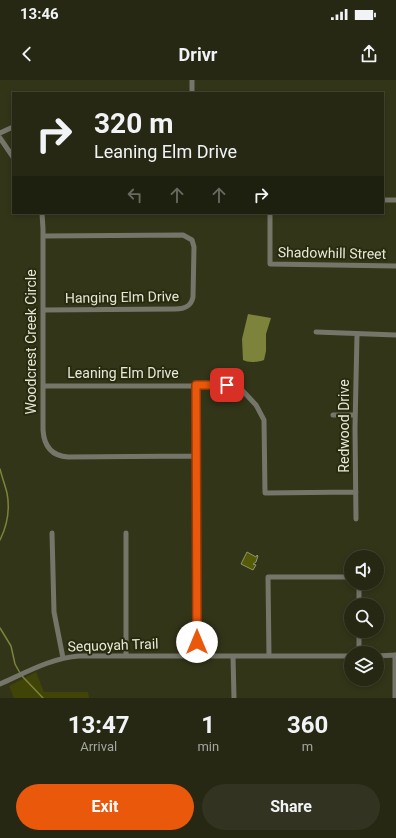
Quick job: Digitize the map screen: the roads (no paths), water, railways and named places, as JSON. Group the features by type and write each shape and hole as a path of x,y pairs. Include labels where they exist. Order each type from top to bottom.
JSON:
{"street":[{"path":"192,80 192,92"},
{"path":"0,133 12,127"},
{"path":"0,138 12,156"},
{"path":"384,200 396,200"},
{"name":"Woodcrest Creek Circle","path":"42,214 43,430 47,447 56,454 68,457 196,456"},
{"name":"Shadowhill Street","path":"270,214 270,264 396,266"},
{"name":"Hanging Elm Drive","path":"43,236 183,235 192,240 194,247 193,299 187,307 175,309 43,310"},
{"path":"316,332 396,335"},
{"name":"Redwood Drive","path":"356,519 355,415 357,334"},
{"path":"196,385 197,656"},
{"name":"Leaning Elm Drive","path":"43,386 237,386 256,405 260,411 264,423 265,493 356,492"},
{"path":"333,415 355,415"},
{"path":"126,533 126,656"},
{"path":"52,534 54,612 63,658"},
{"path":"269,656 268,577 344,577"},
{"path":"384,656 396,655 395,698"},
{"name":"Sequoyah Trail","path":"0,684 44,664 63,658 79,656 344,656"},
{"path":"233,656 234,698"}],"waterway":[{"path":"0,469 7,493 8,505 6,523 0,540"},
{"path":"0,628 11,646 15,664 20,673"},
{"path":"22,676 43,698"}]}
